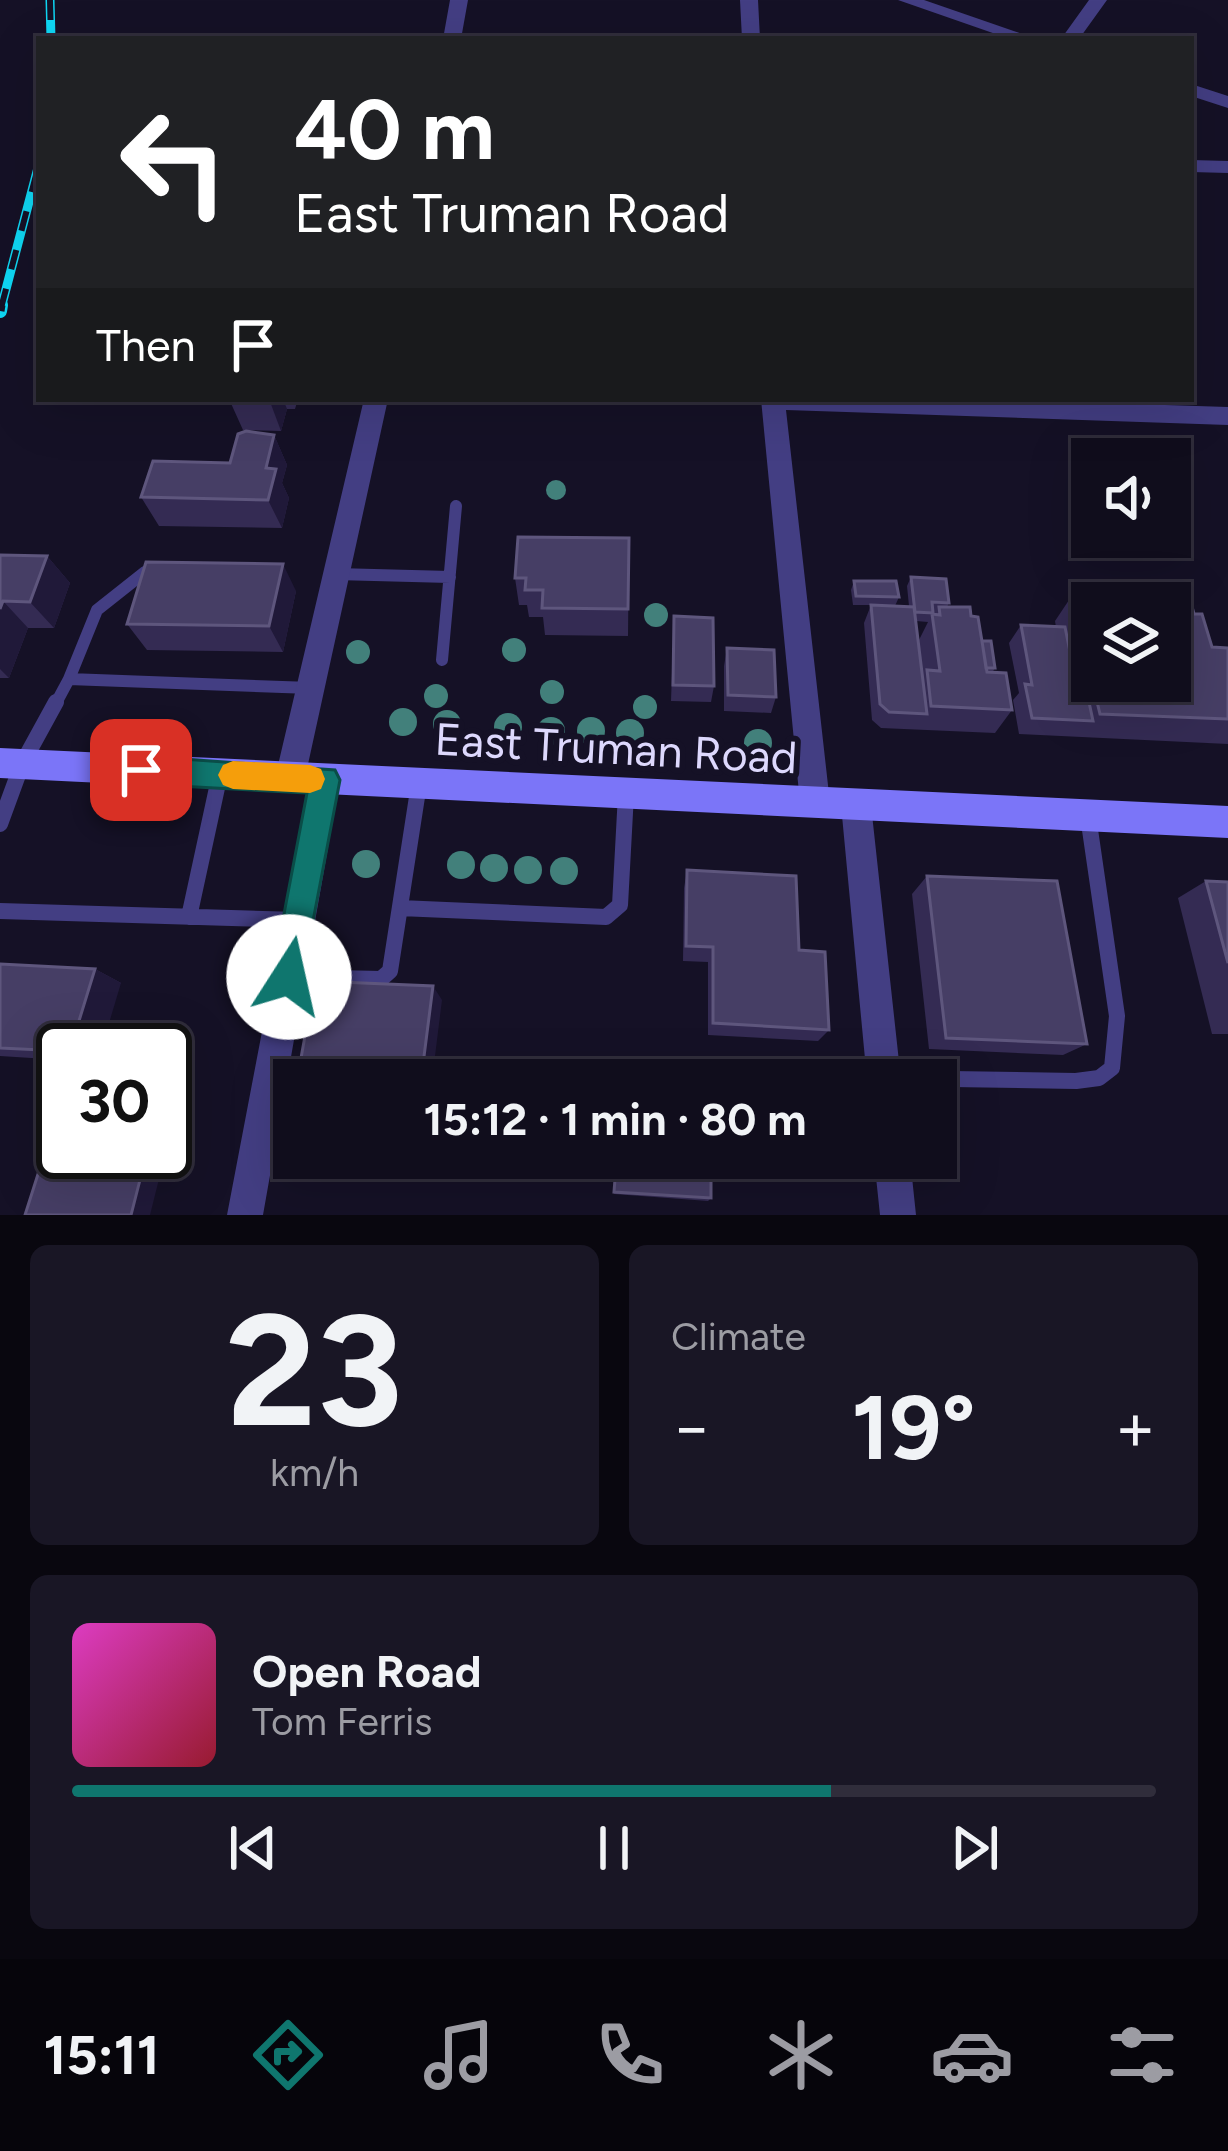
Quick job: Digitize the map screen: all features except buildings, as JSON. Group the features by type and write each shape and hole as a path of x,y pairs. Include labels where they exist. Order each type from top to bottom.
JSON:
{"main road":[{"name":"East Truman Road","path":"11,764 1228,822"}],"street":[{"path":"453,36 459,0"},
{"path":"749,0 751,36"},
{"path":"907,0 1019,36"},
{"path":"1072,36 1098,0"},
{"path":"1194,92 1228,102"},
{"path":"1194,166 1228,167"},
{"path":"245,1215 299,920 310,688 375,402"},
{"path":"773,402 815,802"},
{"path":"830,402 1228,416"},
{"path":"856,805 882,1059"},
{"path":"894,1179 898,1215"}],"lane":[{"path":"442,660 456,506"},
{"path":"0,824 11,764 69,679 97,610 145,572"},
{"path":"336,574 450,577"},
{"path":"69,679 310,688"},
{"path":"189,916 220,774"},
{"path":"289,977 381,979 390,971 419,784"},
{"path":"400,908 605,916 620,905 626,794"},
{"path":"957,1080 1099,1079 1114,1066 1118,1044 1115,1010 1088,815"},
{"path":"0,910 299,920"}],"railway":[{"path":"50,0 51,36"},
{"path":"1,308 36,175"},
{"path":"0,311 1,305"}],"slow traffic":[{"path":"233,775 310,779"}],"route":[{"path":"141,770 325,780 289,977"}]}
